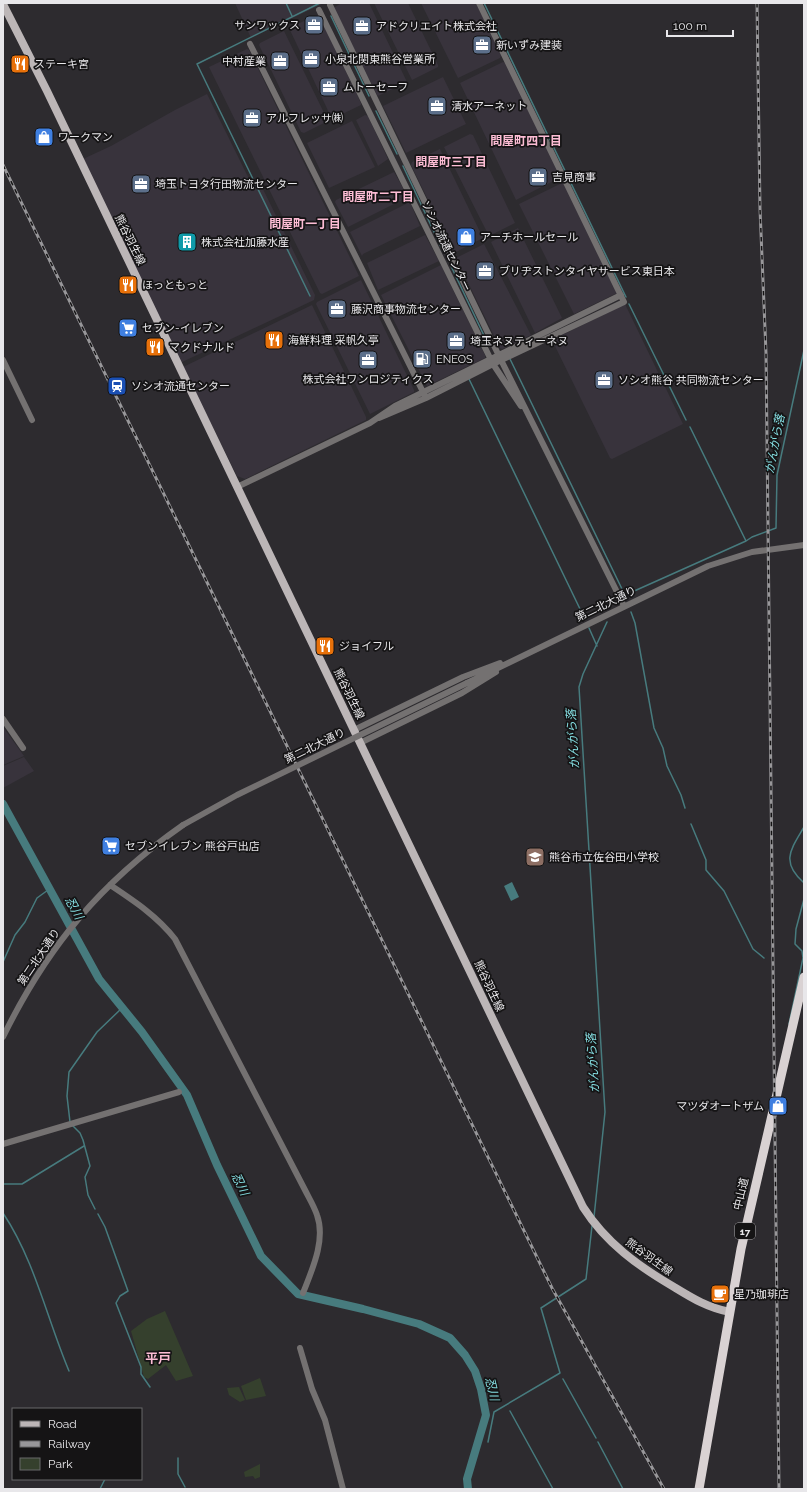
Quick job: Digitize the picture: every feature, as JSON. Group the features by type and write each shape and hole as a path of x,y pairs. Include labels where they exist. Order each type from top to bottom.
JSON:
{"highway":[{"name":"中山道","path":"699,1489 741,1249 804,976"}],"main road":[{"name":"熊谷羽生線","path":"3,4 47,91 178,367 238,487 576,1194 593,1222 617,1248 648,1272 708,1307 730,1312"}],"street":[{"path":"479,3 622,295 624,302 500,358"},
{"path":"330,5 500,358 624,606"},
{"name":"ソシオ流通センター","path":"319,10 492,362 533,422"},
{"path":"250,44 425,396"},
{"path":"238,487 379,418 395,406 425,396 622,295"},
{"path":"3,360 32,420"},
{"name":"第二北大通り","path":"3,1037 34,978 72,925 110,885 147,852 184,826 237,795 682,577 721,561 752,552 804,545"},
{"path":"354,730 463,677 549,643"},
{"path":"360,743 462,693 523,656"},
{"path":"3,719 23,748"},
{"path":"110,885 150,913 165,926 175,939 318,1216 319,1231 316,1256 303,1293"},
{"path":"3,1144 179,1092"},
{"path":"300,1348 312,1389 326,1420 343,1489"}],"shaded area":[{"path":"235,3 324,3 251,38"},
{"path":"341,3 369,3 407,82 378,96 377,95 334,8"},
{"path":"374,3 408,3 438,67 412,80"},
{"path":"421,3 476,3 501,55 500,58 458,78"},
{"path":"319,15 361,103 361,105 332,119 289,28"},
{"path":"284,31 328,121 304,133 301,132 259,45 260,43"},
{"path":"247,49 249,50 359,276 322,294 320,293 209,67"},
{"path":"503,62 505,63 561,177 516,200 460,83"},
{"path":"443,77 466,124 406,153 383,106"},
{"path":"207,94 252,185 259,181 315,295 314,300 180,363 83,159 111,146"},
{"path":"365,115 368,116 388,159 378,166 356,120"},
{"path":"352,121 375,167 329,188 307,143"},
{"path":"470,134 473,135 515,223 489,236 444,147"},
{"path":"440,149 483,238 454,253 411,165 412,162"},
{"path":"394,172 408,197 348,227 335,202 336,200"},
{"path":"562,183 564,184 617,293 574,314 519,204"},
{"path":"410,202 420,226 363,254 362,256 350,232"},
{"path":"518,228 562,318 535,333 491,242"},
{"path":"425,235 439,261 378,290 367,263"},
{"path":"484,244 531,335 502,349 500,348 456,258"},
{"path":"441,265 485,355 485,358 427,386 381,295"},
{"path":"361,280 414,390 414,392 370,414 316,304 317,302"},
{"path":"625,304 683,424 612,459 610,458 552,340"},
{"path":"312,305 366,417 366,420 245,479 237,476 183,367"},
{"path":"3,727 24,756 3,765"},
{"path":"24,757 34,771 3,788 3,766"}],"green space":[{"path":"165,1311 193,1376 176,1381 166,1365 148,1379 144,1377 131,1331 147,1319"},
{"path":"260,1378 266,1396 246,1400 241,1386"},
{"path":"239,1387 245,1400 240,1402 229,1395 227,1388"},
{"path":"260,1464 260,1477 255,1479 253,1476 245,1477 244,1472"}],"water":[{"path":"512,882 519,897 511,901 504,886"}],"waterway":[{"path":"286,3 292,16"},
{"path":"310,296 197,64 320,3"},
{"name":"ソシオ熊谷 共同物流センター","path":"484,3 626,297"},
{"path":"331,16 369,96"},
{"path":"376,111 397,154"},
{"path":"403,166 443,251"},
{"path":"451,266 488,344"},
{"path":"629,304 686,420"},
{"name":"がんがら落","path":"632,592 752,537 776,528 777,475 804,350"},
{"path":"510,359 623,591"},
{"path":"469,379 581,611"},
{"path":"690,427 746,541"},
{"path":"631,612 635,623 654,728 663,748 667,766 681,795 685,808"},
{"name":"がんがら落","path":"594,1217 605,1112 579,687 583,674 607,622"},
{"path":"589,628 597,646"},
{"name":"忍川","path":"3,804 99,979 142,1032 187,1095 217,1165 261,1256 298,1294 419,1324 450,1338 465,1355 475,1371 481,1389 486,1415 467,1479 468,1489"},
{"path":"691,824 706,860 706,870 724,891 753,949 764,958"},
{"path":"804,827 795,842 790,855 792,868 804,883"},
{"path":"3,962 15,935 25,922 37,898 48,890"},
{"path":"789,1024 803,958 802,951 795,944 796,929 804,899"},
{"path":"70,1122 67,1096 69,1072 97,1032 122,1008"},
{"path":"72,1125 80,1133 83,1140 90,1166 85,1177 88,1195 95,1209"},
{"path":"3,1184 22,1184 84,1146"},
{"path":"3,1213 14,1231 32,1270 69,1371"},
{"path":"98,1214 105,1227 128,1291 120,1296 116,1303 141,1367 141,1374 150,1387"},
{"name":"がんがら落","path":"488,1442 494,1412 560,1373 541,1308 586,1279 592,1226"},
{"path":"563,1379 596,1438"},
{"path":"510,1411 553,1489"},
{"path":"598,1442 623,1489"},
{"path":"178,1458 178,1474 185,1487"},
{"path":"100,1489 104,1480"}],"railway":[{"path":"757,3 760,209 766,353 779,1489"},
{"path":"3,165 552,1288 664,1489"}],"place":[{"name":"サンワックス","path":"314,25"},
{"name":"アドクリエイト株式会社","path":"362,26"},
{"name":"新いずみ建装","path":"482,45"},
{"name":"小泉北関東熊谷営業所","path":"311,59"},
{"name":"中村産業","path":"280,61"},
{"name":"ステーキ宮","path":"20,64"},
{"name":"ムトーセーフ","path":"329,87"},
{"name":"清水アーネット","path":"437,106"},
{"name":"アルフレッサ㈱","path":"252,118"},
{"name":"ワークマン","path":"44,137"},
{"name":"吉見商事","path":"538,177"},
{"name":"埼玉トヨタ行田物流センター","path":"141,184"},
{"name":"アーチホールセール","path":"466,237"},
{"name":"株式会社加藤水産","path":"187,242"},
{"name":"ブリヂストンタイヤサービス東日本","path":"485,271"},
{"name":"ほっともっと","path":"128,285"},
{"name":"藤沢商事物流センター","path":"337,309"},
{"name":"セブン-イレブン","path":"128,328"},
{"name":"海鮮料理 采帆久亭","path":"274,340"},
{"name":"埼玉ネヌティーネヌ","path":"456,341"},
{"name":"マクドナルド","path":"155,347"},
{"name":"ENEOS","path":"422,359"},
{"name":"株式会社ワンロジティクス","path":"368,360"},
{"name":"ソシオ熊谷 共同物流センター","path":"604,380"},
{"name":"ソシオ流通センター","path":"117,386"},
{"name":"ジョイフル","path":"325,646"},
{"name":"セブンイレブン 熊谷戸出店","path":"111,846"},
{"name":"熊谷市立佐谷田小学校","path":"535,857"},
{"name":"マツダオートザム","path":"778,1106"},
{"name":"星乃珈琲店","path":"720,1294"}],"district":[{"name":"問屋町四丁目","path":"526,141"},
{"name":"問屋町三丁目","path":"451,162"},
{"name":"問屋町二丁目","path":"378,197"},
{"name":"問屋町一丁目","path":"305,224"},
{"name":"平戸","path":"158,1358"}]}
